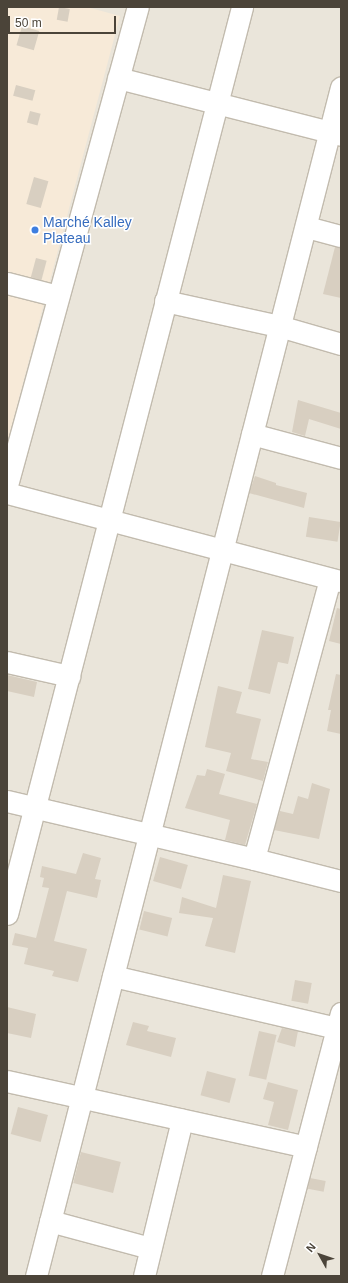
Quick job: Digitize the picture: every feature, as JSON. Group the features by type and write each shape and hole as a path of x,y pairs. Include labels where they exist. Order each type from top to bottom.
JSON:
{"street":[{"path":"7,485 138,7"},
{"path":"7,914 242,7"},
{"path":"118,78 335,134"},
{"path":"36,1276 279,326 335,134 341,87"},
{"path":"307,227 341,236"},
{"path":"7,283 58,296"},
{"path":"165,301 279,326 341,344"},
{"path":"252,434 341,458"},
{"path":"7,493 335,580 254,859"},
{"path":"7,662 69,676"},
{"path":"7,801 341,881"},
{"path":"113,976 339,1020 272,1276"},
{"path":"7,1081 306,1147"},
{"path":"144,1276 182,1120"},
{"path":"50,1221 150,1248"}],"shaded area":[{"path":"7,7 341,7 341,1276 7,1276"},
{"name":"Marché Kalley Plateau","path":"7,7 87,7 120,16 7,443"}],"building":[{"path":"59,7 70,9 68,22 57,20"},
{"path":"22,26 39,31 34,50 16,45"},
{"path":"16,85 35,90 32,101 13,96"},
{"path":"30,111 41,114 38,125 27,123"},
{"path":"34,177 48,181 41,208 26,204"},
{"path":"335,247 341,248 341,298 323,294"},
{"path":"36,258 47,261 41,280 31,277"},
{"path":"298,400 341,413 341,429 309,419 305,436 292,432"},
{"path":"255,476 276,483 276,485 307,493 304,508 249,493"},
{"path":"309,517 341,522 337,542 306,537"},
{"path":"337,608 341,609 341,644 329,641"},
{"path":"262,630 294,637 288,664 278,662 270,694 248,689"},
{"path":"336,674 341,675 341,734 327,731 331,710 328,710"},
{"path":"7,675 37,682 34,697 7,691"},
{"path":"218,686 242,692 236,713 261,719 251,759 268,762 263,781 226,771 231,753 205,747"},
{"path":"207,769 225,774 219,794 257,804 245,845 225,840 230,820 185,808 197,775 205,776"},
{"path":"312,783 330,789 319,839 274,830 280,811 293,814 298,796 308,799"},
{"path":"83,853 101,858 95,879 101,880 97,898 67,891 54,941 87,949 78,982 52,976 54,971 24,964 28,948 12,945 15,933 36,938 49,888 42,887 44,878 40,877 42,866 76,874"},
{"path":"160,857 188,865 181,889 153,881"},
{"path":"223,875 251,881 235,953 205,946 213,918 179,913 182,897 216,908"},
{"path":"144,911 172,918 168,936 139,929"},
{"path":"295,980 312,983 308,1004 291,1001"},
{"path":"7,1007 36,1014 31,1038 7,1033"},
{"path":"133,1022 149,1026 147,1031 176,1038 171,1057 126,1045"},
{"path":"282,1028 298,1031 295,1047 277,1042"},
{"path":"259,1031 277,1035 266,1080 249,1076"},
{"path":"207,1071 236,1079 230,1103 201,1095"},
{"path":"268,1082 298,1090 288,1130 268,1125 274,1102 263,1099"},
{"path":"18,1107 48,1115 41,1142 11,1134"},
{"path":"81,1152 121,1162 113,1193 73,1183"},
{"path":"310,1178 326,1181 324,1192 308,1189"}],"place":[{"name":"Marché Kalley Plateau","path":"35,230"}]}
